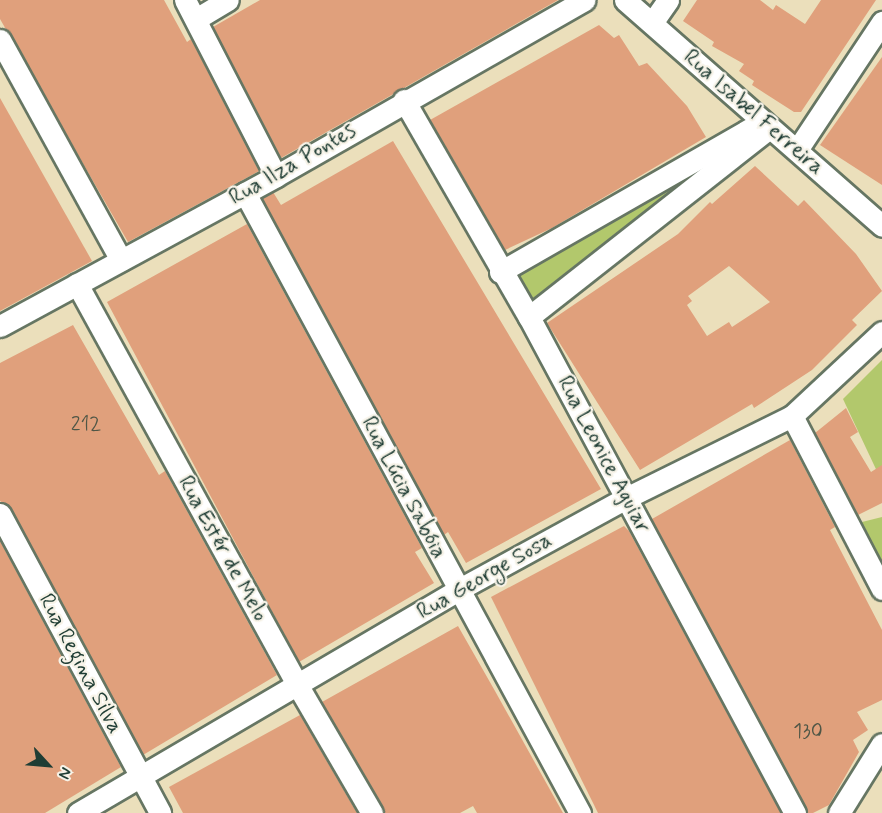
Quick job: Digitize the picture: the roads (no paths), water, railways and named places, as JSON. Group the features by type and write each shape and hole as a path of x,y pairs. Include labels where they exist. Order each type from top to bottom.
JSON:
{"street":[{"path":"184,0 196,19 276,176"},
{"path":"196,19 228,0"},
{"name":"Rua Ilza Pontes","path":"0,326 246,193 404,100 584,0"},
{"name":"Rua Isabel Ferreira","path":"625,0 882,226"},
{"path":"652,23 668,0"},
{"path":"796,150 882,22"},
{"path":"0,40 122,260"},
{"name":"Rua Leonice Aguiar","path":"404,100 500,272 529,317 795,813"},
{"path":"500,272 765,125"},
{"path":"529,317 765,125"},
{"name":"Rua Lúcia Sabóia","path":"246,193 580,813"},
{"name":"Rua Estér de Melo","path":"77,284 298,686 372,813"},
{"name":"Rua George Sosa","path":"78,813 298,686 458,590 626,498 792,416 882,332"},
{"path":"792,416 882,589"},
{"name":"Rua Regina Silva","path":"0,514 160,813"},
{"path":"839,813 882,744"}]}
